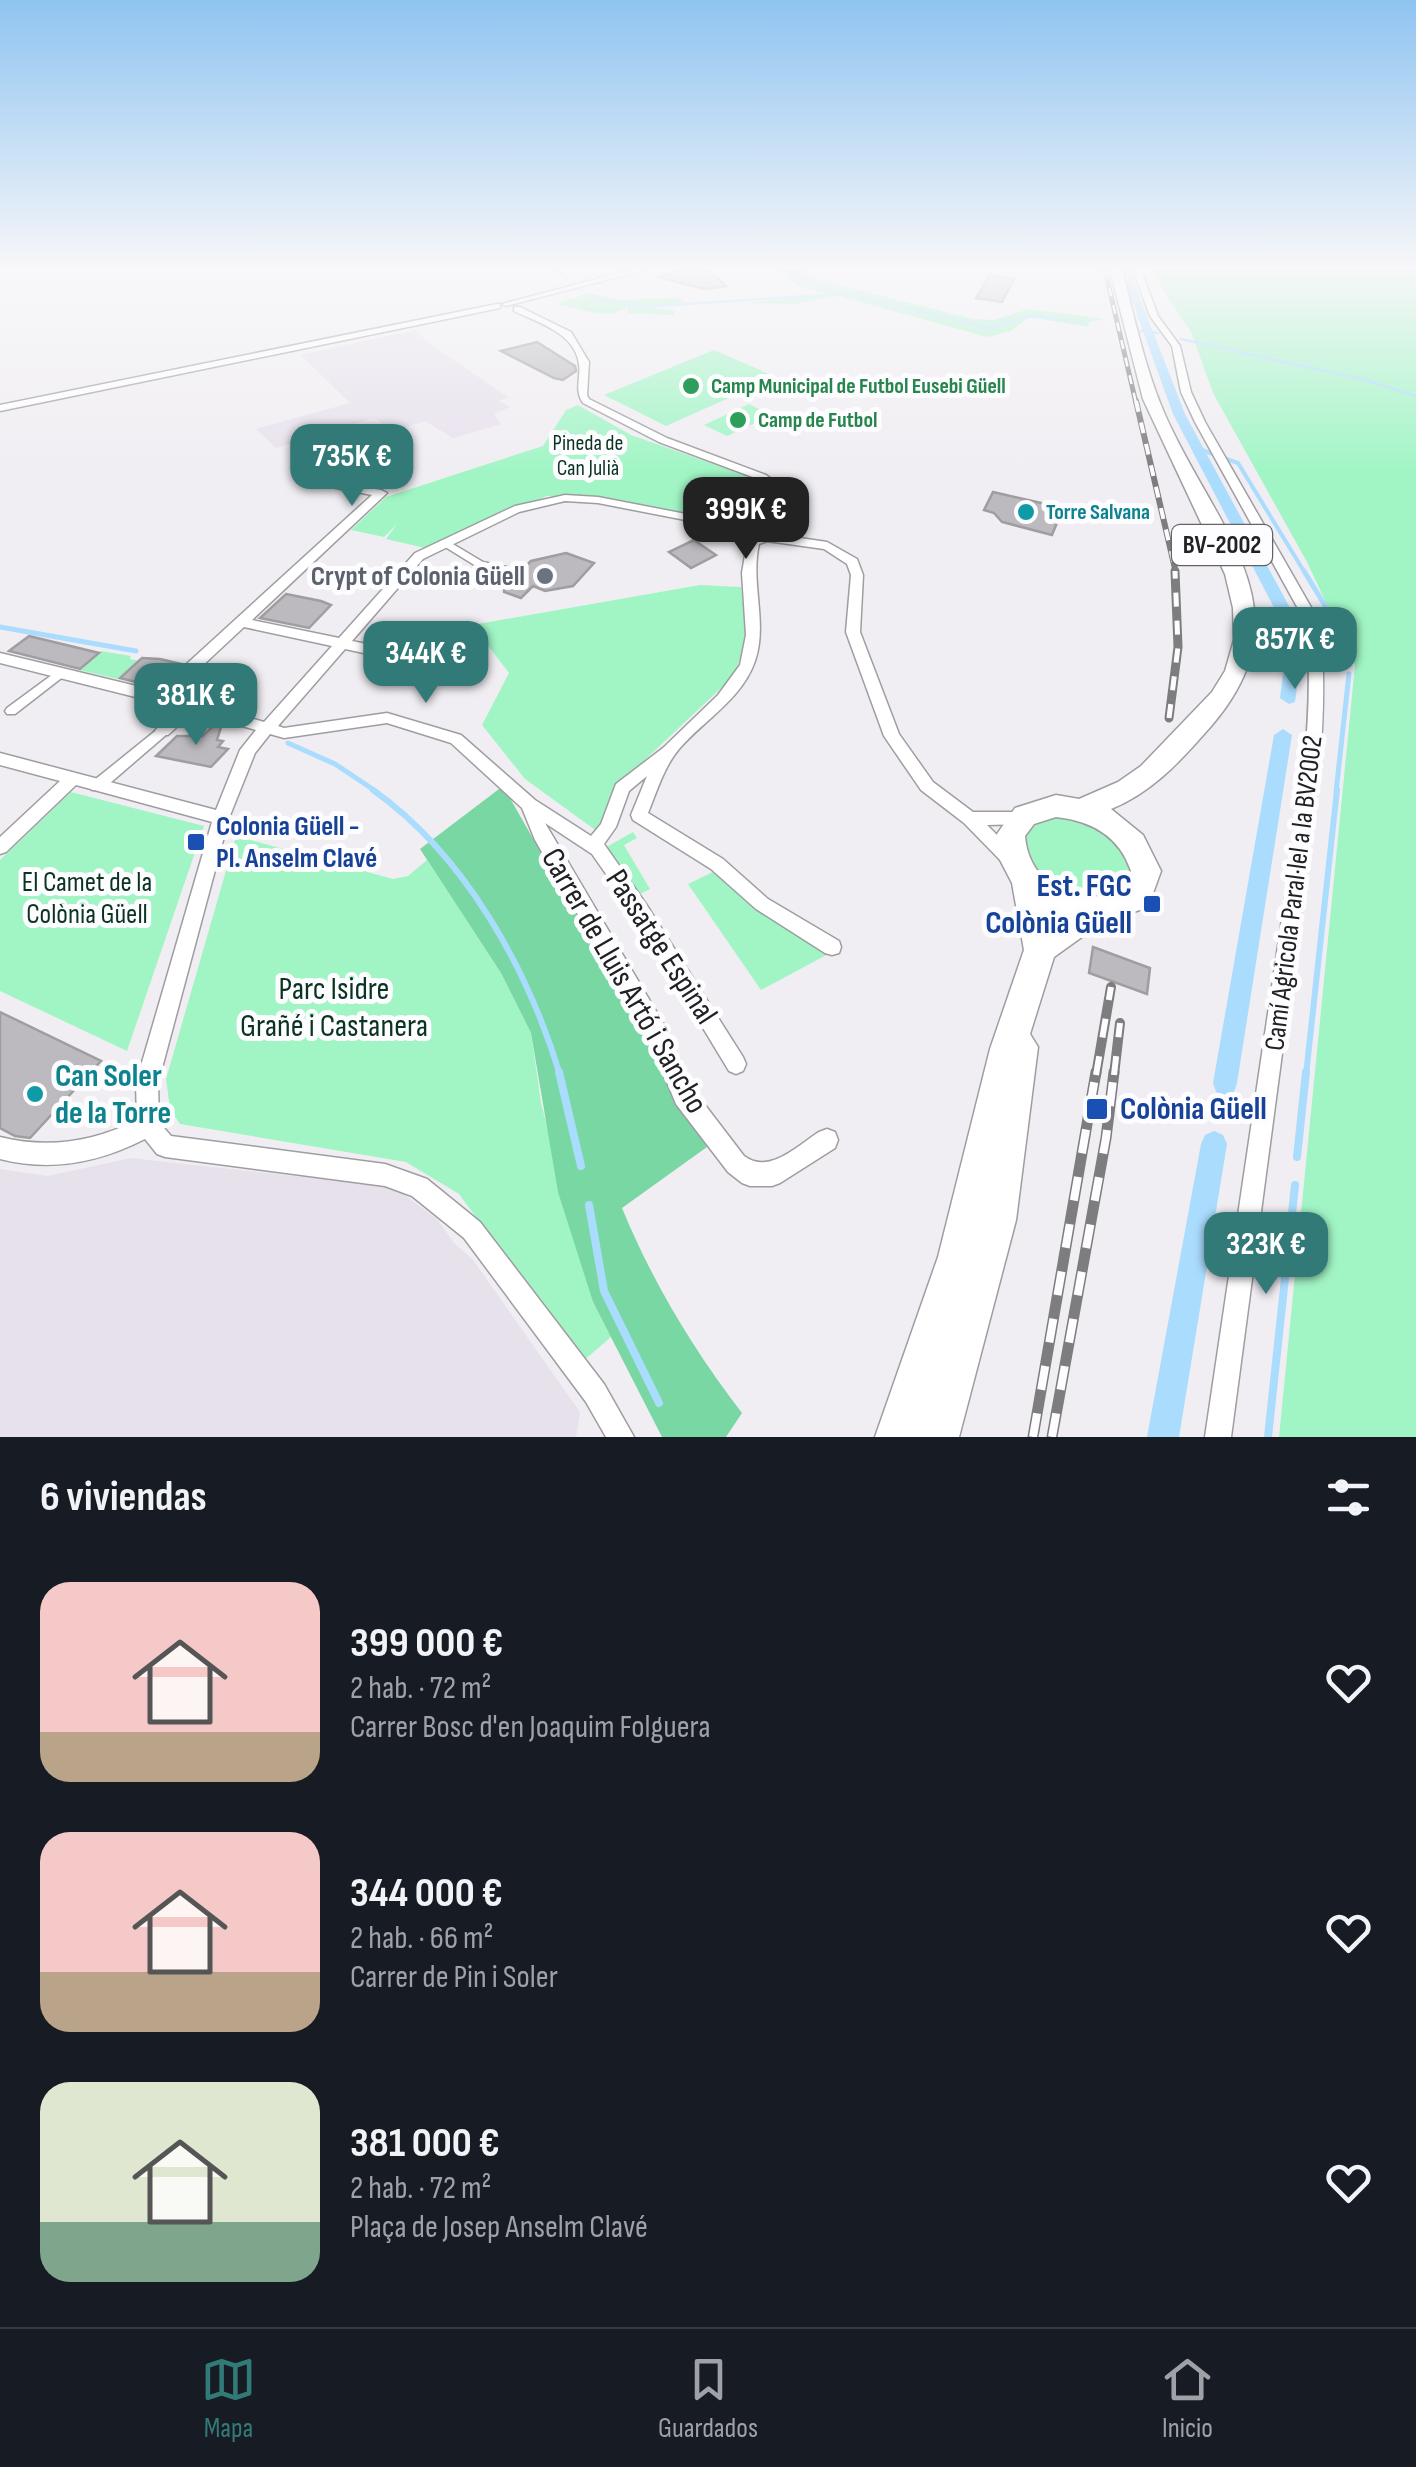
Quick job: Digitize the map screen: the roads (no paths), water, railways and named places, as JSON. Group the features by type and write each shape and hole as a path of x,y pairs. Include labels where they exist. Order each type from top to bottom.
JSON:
{"main road":[{"name":"BV-2002","path":"1021,820 1045,808 1081,809 1129,793 1176,749 1224,694 1240,663 1247,631 1243,600 1225,551 1152,402 1134,337"},
{"path":"1020,872 1065,908 1093,913 1116,911 1142,891 1146,871 1132,841 1129,793"},
{"path":"1081,809 1108,820 1132,841"},
{"path":"897,1437 952,1274 1007,1049 1040,950 1010,834 1021,820"},
{"path":"1040,950 1093,913"},
{"path":"937,1437 997,1220 1027,998"}],"street":[{"path":"0,408 346,337"},
{"path":"570,337 584,362 582,395 586,400 663,440 762,477 778,492 776,510 756,536 748,578 754,645 745,668 722,700 622,788 608,827 594,846"},
{"name":"Camí Agricola Paral·lel a la BV2002","path":"1169,337 1176,346 1186,392 1200,422 1312,623 1318,659 1316,724 1292,913 1218,1437"},
{"path":"160,697 382,493 330,484"},
{"path":"621,1437 594,1393 472,1230 419,1187 386,1175 165,1146 148,1126 152,1060 221,818 248,750 432,546 537,502 565,498 598,500 713,522 756,536 827,546 853,562 857,576 854,632 892,736 927,786 970,818 1020,872"},
{"path":"446,543 480,564 512,571"},
{"path":"241,622 401,656 446,650"},
{"name":"Passatge Espinal","path":"4,662 160,697 284,734 387,718 456,739 529,804 594,846 640,909 736,1064"},
{"path":"11,712 60,673"},
{"path":"98,786 190,706"},
{"path":"672,747 639,815 718,864 762,904 832,947"},
{"path":"0,759 221,818"},
{"path":"0,848 73,779"},
{"name":"Carrer de Lluis Artó i Sancho","path":"529,804 541,835 656,1030 669,1069 684,1096 736,1164 750,1175 772,1175 827,1140"},
{"path":"970,818 1021,820"},
{"path":"0,1148 20,1154 82,1153 112,1146 148,1126"}],"waterway":[{"path":"1150,337 1179,414 1288,619 1295,644 1289,698"},
{"path":"1181,339 1366,380 1416,396"},
{"path":"1196,448 1238,463 1305,573"},
{"path":"1304,571 1324,604 1349,665"},
{"path":"0,627 136,651"},
{"path":"1336,792 1349,674"},
{"path":"1225,1083 1283,735"},
{"path":"288,743 335,764 377,792"},
{"path":"373,790 437,847 489,917 530,995 560,1075"},
{"path":"1306,1075 1337,790"},
{"path":"559,1072 581,1166"},
{"path":"1297,1157 1306,1072"},
{"path":"1163,1437 1214,1144"},
{"path":"1268,1437 1295,1185"},
{"path":"589,1205 604,1291 659,1403"}],"railway":[{"path":"1121,337 1136,403"},
{"path":"1136,401 1176,573"},
{"path":"1169,718 1178,647 1175,571"},
{"path":"1096,1075 1111,987"},
{"path":"1114,1075 1120,1023"},
{"path":"1033,1437 1096,1072"},
{"path":"1052,1437 1106,1138 1114,1072"}],"place":[{"name":"Camp Municipal de Futbol Eusebi Güell","path":"691,386"},
{"name":"Camp de Futbol","path":"738,420"},
{"name":"Torre Salvana","path":"1026,512"},
{"name":"Crypt of Colonia Güell","path":"545,576"},
{"name":"Colonia Güell - Pl. Anselm Clavé","path":"196,842"},
{"name":"Est. FGC Colònia Güell","path":"1152,904"},
{"name":"Can Soler de la Torre","path":"35,1094"},
{"name":"Colònia Güell","path":"1097,1109"}],"park label":[{"name":"Pineda de Can Julià","path":"588,456"},
{"name":"El Camet de la Colònia Güell","path":"87,898"},
{"name":"Parc Isidre Grañé i Castanera","path":"334,1008"}]}
